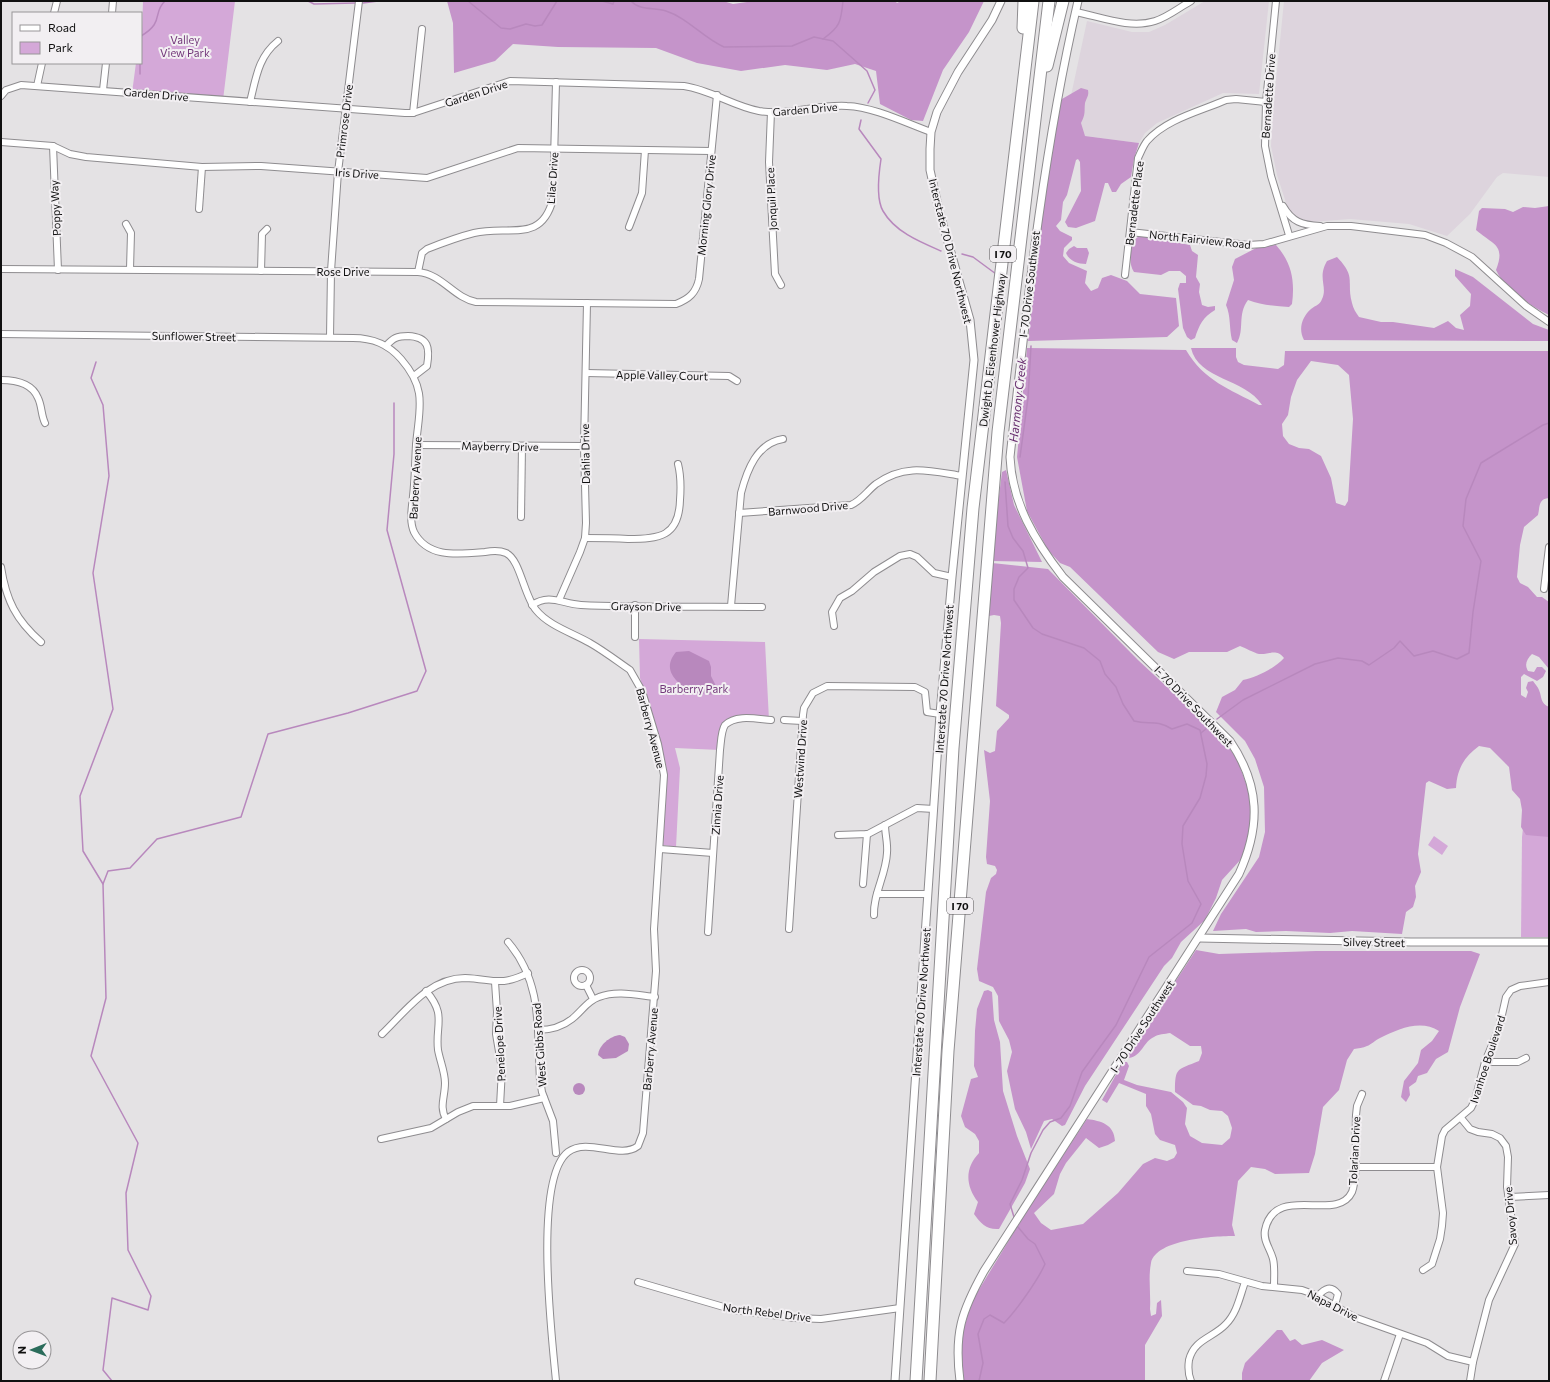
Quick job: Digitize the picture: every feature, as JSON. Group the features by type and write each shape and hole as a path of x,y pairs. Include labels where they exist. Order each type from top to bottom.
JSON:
{"highway":[{"path":"1024,1 1024,77"},
{"name":"Dwight D. Eisenhower Highway","path":"916,1381 953,748 973,508 1033,1"},
{"name":"Dwight D. Eisenhower Highway","path":"930,1381 948,1051 998,432 1049,1"},
{"path":"1037,101 1063,1"}],"street":[{"path":"54,12 57,1"},
{"path":"112,12 113,1"},
{"name":"Primrose Drive","path":"330,337 331,271 338,172 359,1"},
{"name":"Interstate 70 Drive Northwest","path":"895,1381 940,714 974,360 970,320 939,210 930,170 931,132 937,112 947,90 986,30 1001,1"},
{"name":"I- 70 Drive Southwest","path":"960,1381 957,1342 961,1320 970,1297 984,1271 1239,874 1248,854 1254,830 1254,793 1247,771 1230,741 1063,576 1042,550 1030,528 1018,498 1011,473 1010,457 1037,218 1055,111 1078,1"},
{"path":"1076,12 1135,25 1146,24 1157,21 1191,1"},
{"name":"Bernadette Drive","path":"1276,1 1266,102 1265,146 1271,176 1289,236"},
{"path":"413,113 422,30"},
{"path":"250,102 261,61 268,49 278,40"},
{"path":"37,86 42,64"},
{"path":"103,90 106,64"},
{"name":"Garden Drive","path":"1,96 6,90 14,87 37,86 413,113 510,81 684,86 698,88 745,107 770,112 792,112 826,105 848,106 868,110 931,132"},
{"name":"Lilac Drive","path":"418,272 422,253 427,248 474,232 524,230 534,227 549,213 553,199 556,82"},
{"name":"Morning Glory Drive","path":"676,304 686,300 694,293 697,286 717,95"},
{"name":"Bernadette Place","path":"1125,275 1138,158 1146,143 1155,133 1172,123 1226,100 1236,99 1266,102"},
{"name":"Jonquil Place","path":"770,112 769,162 775,274 781,285"},
{"name":"Iris Drive","path":"1,142 53,146 77,156 202,167 261,166 427,178 518,148 711,151"},
{"name":"Poppy Way","path":"53,146 58,270"},
{"path":"629,227 642,193 645,150"},
{"path":"199,209 202,167"},
{"path":"1278,198 1293,220 1306,225 1327,226"},
{"path":"126,224 131,233 130,270"},
{"name":"North Fairview Road","path":"1130,232 1248,245 1264,244 1327,226 1351,226 1393,230 1435,237 1472,257 1526,306 1549,322"},
{"path":"261,271 262,234 267,229"},
{"name":"Rose Drive","path":"1,269 418,272 434,276 469,300 676,304"},
{"name":"Dahlia Drive","path":"559,600 585,538 584,446 587,303"},
{"name":"Sunflower Street","path":"1,334 364,338 386,346 398,356"},
{"path":"386,346 393,338 398,336 417,337 423,339 428,348 429,355 427,366 414,376"},
{"name":"Barberry Avenue","path":"398,356 414,376 419,389 421,405 416,444 412,514 414,531 419,539 424,544 439,553 458,554 494,551 507,553 515,562 524,589 532,605 546,619 593,644 630,670 635,676 642,691 661,760 664,796 654,929 657,958 655,997 641,1141 634,1149 628,1151 594,1147 572,1150 567,1153 562,1160 555,1179 549,1212 547,1253 556,1381"},
{"name":"Apple Valley Court","path":"586,373 729,376 737,381"},
{"path":"1,380 13,380 30,387 39,399 41,414 45,423"},
{"path":"731,606 739,513 745,478 754,457 773,440 783,439"},
{"name":"Mayberry Drive","path":"416,444 584,446"},
{"path":"522,446 522,517"},
{"path":"585,538 650,539 662,536 671,530 677,520 680,505 681,476 678,464"},
{"name":"Barnwood Drive","path":"739,513 851,505 858,502 874,485 885,478 906,470 918,470 962,476"},
{"path":"1544,589 1549,547"},
{"path":"834,626 832,612 840,598 874,572 900,556 910,554 918,557 934,573 952,577"},
{"path":"1,567 10,604 26,629 41,642"},
{"name":"Grayson Drive","path":"532,605 543,599 559,600 580,605 762,607"},
{"path":"634,637 635,606"},
{"name":"Westwind Drive","path":"789,929 802,721 804,708 813,693 827,686 916,687 925,692 927,712 940,714"},
{"name":"Zinnia Drive","path":"708,932 723,731 725,726 738,719 771,720"},
{"path":"784,720 802,721"},
{"path":"838,835 867,834 917,808 934,809"},
{"path":"874,915 875,899 887,854 885,825"},
{"path":"863,884 867,834"},
{"path":"660,849 713,854"},
{"path":"877,894 928,894"},
{"name":"Silvey Street","path":"1199,938 1411,942 1549,942"},
{"name":"West Gibbs Road","path":"508,942 528,973 535,992 540,1080 544,1098 553,1121 556,1153"},
{"path":"382,1034 426,992 441,982 453,979 470,979 495,982 514,980 528,973"},
{"name":"Penelope Drive","path":"495,982 497,1012 496,1034 502,1069 500,1106"},
{"name":"Ivanhoe Boulevard","path":"1423,1270 1432,1264 1440,1239 1442,1226 1442,1198 1437,1167 1442,1136 1445,1130 1461,1118 1475,1100 1485,1062 1499,1028 1506,997 1511,990 1520,986 1549,982"},
{"path":"586,985 593,999"},
{"path":"426,992 433,1000 439,1016 438,1050 445,1082 442,1107 446,1119"},
{"path":"538,1030 558,1027 567,1023 593,999 608,994 655,997"},
{"path":"1485,1062 1518,1062 1526,1058"},
{"name":"Tolarian Drive","path":"1274,1286 1273,1258 1264,1238 1268,1222 1280,1209 1288,1206 1335,1205 1343,1202 1352,1191 1355,1167 1356,1106 1362,1094"},
{"path":"381,1139 423,1130 473,1106 516,1105 544,1098"},
{"name":"Savoy Drive","path":"1461,1118 1470,1128 1478,1132 1492,1134 1500,1138 1506,1146 1508,1157 1507,1187 1510,1197 1515,1244 1489,1300 1473,1362 1470,1381"},
{"path":"1355,1167 1437,1167"},
{"path":"1510,1197 1549,1195"},
{"name":"Napa Drive","path":"1187,1271 1219,1274 1262,1286 1302,1290 1318,1296 1354,1317 1427,1343 1448,1356 1473,1362"},
{"name":"North Rebel Drive","path":"638,1282 734,1310 796,1318 821,1319 900,1308"},
{"path":"1191,1381 1188,1366 1190,1354 1196,1344 1226,1325 1233,1316 1245,1282"},
{"path":"1318,1296 1323,1290 1329,1288 1334,1289 1338,1294 1334,1305"},
{"path":"1384,1381 1400,1334"}],"shaded area":[{"path":"447,1 723,1 733,4 754,1 895,1 897,3 901,1 984,1 969,32 943,70 923,121 911,120 880,104 876,71 855,64 827,70 785,65 741,71 697,63 656,48 558,47 513,44 495,61 454,73 453,23"},
{"path":"1205,1 1269,1 1259,94 1223,93 1157,123 1145,133 1139,143 1063,133 1087,21 1132,32 1149,32 1165,25"},
{"path":"1284,1 1549,1 1549,177 1503,173 1497,177 1470,214 1447,236 1409,224 1350,219 1312,222 1299,220 1288,209 1277,175 1271,146 1272,121"},
{"path":"1081,88 1088,90 1084,115 1081,123 1085,136 1139,143 1134,159 1131,177 1121,184 1116,192 1112,192 1108,183 1105,183 1095,221 1076,228 1068,227 1065,222 1081,191 1080,162 1078,159 1076,160 1067,195 1063,202 1061,220 1056,226 1060,231 1072,237 1072,240 1064,248 1063,256 1069,263 1087,271 1085,283 1091,291 1098,288 1102,278 1111,275 1127,281 1140,294 1176,298 1179,326 1167,337 1028,341 1039,240 1057,114 1062,99"},
{"path":"1549,206 1549,315 1534,307 1512,291 1496,270 1499,261 1499,250 1492,242 1476,230 1479,211 1482,208 1505,209 1513,212 1523,207 1535,208"},
{"path":"1138,237 1147,237 1190,245 1192,251 1198,255 1196,277 1200,284 1199,292 1202,305 1208,307 1215,306 1215,310 1202,322 1195,338 1191,340 1187,337 1183,328 1178,289 1180,283 1186,283 1186,276 1180,271 1169,271 1161,275 1134,272 1131,265 1131,253 1133,241"},
{"path":"1276,245 1286,259 1291,273 1293,288 1292,304 1289,307 1263,304 1248,300 1243,311 1241,332 1237,343 1232,340 1229,313 1226,305 1234,280 1232,267 1235,259 1260,246"},
{"path":"1074,246 1077,248 1087,248 1089,253 1086,264 1074,262 1067,256 1066,253"},
{"path":"1337,257 1349,275 1350,296 1359,317 1381,322 1393,322 1434,328 1448,321 1456,328 1464,330 1460,315 1470,306 1471,294 1455,276 1455,269 1473,277 1533,324 1549,330 1549,341 1304,340 1301,332 1303,319 1311,309 1321,301 1324,295 1324,267 1327,261"},
{"path":"1027,348 1186,350 1193,361 1209,377 1259,405 1262,405 1245,389 1203,367 1195,359 1191,348 1236,348 1236,357 1238,362 1244,365 1278,369 1284,365 1285,351 1549,351 1549,498 1541,502 1538,515 1524,527 1520,545 1517,577 1520,583 1528,587 1537,597 1542,597 1549,602 1549,669 1539,657 1532,654 1526,666 1528,671 1534,672 1537,667 1542,667 1546,671 1543,677 1537,681 1524,674 1521,677 1521,695 1526,698 1528,692 1526,688 1528,682 1533,681 1539,689 1543,702 1549,707 1549,837 1526,835 1521,827 1522,810 1520,799 1512,790 1509,767 1490,748 1479,746 1465,759 1462,764 1458,775 1456,788 1447,789 1429,781 1426,783 1418,854 1421,872 1415,886 1416,897 1413,907 1406,912 1402,934 1352,931 1330,933 1286,931 1256,932 1246,929 1213,931 1221,914 1259,857 1265,832 1264,787 1255,759 1245,741 1216,712 1222,697 1235,690 1243,680 1265,672 1284,658 1278,653 1259,654 1240,646 1227,652 1189,652 1174,659 1158,652 1070,567 1060,563 1048,550 1027,511 1017,457","holes":["1311,361 1338,365 1349,375 1353,419 1348,501 1345,506 1336,503 1331,478 1321,456 1309,449 1299,448 1289,444 1283,436 1282,424 1288,415 1291,397 1297,380"]},
{"path":"1006,470 1014,505 1042,562 991,561 1002,472"},
{"path":"992,563 1048,569 1138,660 1224,740 1238,761 1250,795 1252,818 1250,842 1243,857 1222,880 1216,898 1205,920 1181,942 1172,958 1164,966 1085,1086 1065,1125 1062,1126 1052,1119 1044,1121 1031,1149 1026,1132 1015,1109 1007,1071 1012,1052 1009,1040 999,1021 998,996 993,987 979,981 977,969 986,892 991,878 996,874 997,870 995,866 987,864 986,857 990,801 984,750 990,753 995,751 997,731 1009,718 1009,715 996,706 1001,623 1000,616 989,616 987,613"},
{"path":"689,651 709,661 711,676 717,688 714,694 708,695 693,693 686,690 671,673 670,665 676,652"},
{"path":"1196,950 1219,954 1316,951 1471,951 1480,954 1460,1007 1448,1052 1436,1059 1427,1073 1418,1076 1416,1082 1409,1087 1410,1095 1406,1102 1401,1097 1404,1081 1418,1063 1421,1050 1432,1041 1439,1031 1432,1027 1417,1026 1394,1031 1369,1045 1354,1049 1347,1060 1339,1090 1323,1107 1315,1154 1309,1173 1275,1174 1265,1169 1251,1167 1238,1181 1232,1225 1235,1236 1187,1240 1163,1249 1155,1255 1150,1269 1150,1309 1151,1316 1156,1314 1157,1303 1161,1300 1162,1316 1145,1345 1145,1381 964,1381 961,1349 964,1328 972,1301 1033,1201 1087,1119 1106,1124 1112,1131 1115,1141 1099,1148 1086,1138 1066,1163 1060,1174 1054,1194 1034,1213 1041,1223 1051,1230 1083,1224 1118,1193 1143,1164 1155,1158 1167,1161 1174,1158 1177,1153 1175,1145 1160,1140 1155,1134 1151,1114 1146,1106 1146,1094 1119,1083 1107,1103 1102,1100 1123,1062 1127,1062 1129,1066 1124,1080 1137,1085 1171,1092 1183,1102 1187,1108 1185,1124 1190,1136 1202,1143 1222,1145 1230,1138 1232,1128 1228,1116 1222,1111 1210,1110 1201,1106 1193,1105 1175,1092 1176,1078 1179,1070 1199,1061 1202,1053 1201,1046 1190,1046 1170,1033 1157,1035 1150,1039 1140,1052 1133,1057 1129,1058 1128,1054"},
{"path":"988,990 992,992 994,1020 1000,1042 1003,1091 1017,1136 1030,1169 1025,1183 999,1229 985,1226 974,1214 978,1202 971,1189 968,1177 971,1165 979,1153 979,1141 975,1134 965,1127 961,1116 971,1079 978,1077 974,1066 977,1009 984,991"},
{"path":"620,1035 625,1037 629,1044 628,1051 616,1058 603,1059 598,1055 600,1048 606,1042 612,1037"},
{"path":"579,1083 583,1085 585,1089 583,1093 579,1095 575,1093 573,1089 575,1085"},
{"path":"1277,1330 1282,1330 1290,1341 1295,1339 1302,1345 1322,1340 1344,1350 1322,1363 1309,1381 1242,1381 1242,1373 1245,1363"}],"green space":[{"name":"Valley View Park","path":"143,1 235,1 223,100 132,93 136,64 142,64"},
{"name":"Barberry Park","path":"639,639 765,642 769,720 748,718 725,726 720,750 675,748 680,768 676,847 663,845 666,791 665,762 640,678"},
{"path":"1535,726 1549,730 1549,937 1521,937 1522,837"},
{"path":"1434,836 1448,846 1442,855 1428,845"}],"waterway":[{"path":"142,35 156,22 161,5 165,1"},
{"path":"308,1 314,4 355,3"},
{"path":"363,3 378,1"},
{"name":"Harmony Creek","path":"468,1 501,28 510,29 526,24 535,26 542,25 557,1"},
{"name":"Harmony Creek","path":"602,1 613,4 614,1"},
{"name":"Harmony Creek","path":"631,1 639,6 674,14 709,39 724,47 792,46 814,37 833,41 867,71 875,90 868,103"},
{"path":"823,39 833,31 839,23 843,1"},
{"path":"140,64 140,74"},
{"name":"Harmony Creek","path":"861,120 859,129 881,159 879,200 883,211 901,231 941,251"},
{"name":"Harmony Creek","path":"962,254 973,257 996,274"},
{"name":"Harmony Creek","path":"1020,457 1028,398 1031,346"},
{"path":"96,362 91,378 103,405 109,476 93,573 113,709 80,796 83,851 103,884 106,998 91,1056 138,1143 126,1193 128,1250 151,1296 148,1310 112,1298 103,1370 112,1381"},
{"path":"103,884 108,871 130,868 157,839 241,817 268,734 348,713 417,691 426,671 387,530 394,454 394,403"},
{"path":"1217,719 1243,700 1315,664 1338,658 1362,661 1369,665 1394,648 1400,641 1414,656 1433,651 1457,659 1469,653 1473,612 1481,561 1463,526 1466,499 1481,463 1543,425 1549,423"},
{"name":"Harmony Creek","path":"1005,482 1008,526 1013,538 1023,551 1028,568 1019,577 1014,589 1014,600 1033,628 1042,634 1084,648 1100,661 1105,674 1116,687 1123,704 1134,721 1157,723 1172,729 1187,724 1200,730 1207,764 1206,776 1200,798 1183,826 1182,844 1188,881 1201,904 1192,923 1149,957 1116,1025 1082,1072 1070,1106 1061,1118 1050,1122 1043,1130 1031,1153 1022,1180 1010,1204 1014,1217"},
{"name":"Harmony Creek","path":"1201,733 1207,728"},
{"name":"Harmony Creek","path":"979,1381 983,1363 978,1334 984,1319 990,1315 1004,1323 1026,1295 1045,1264 1035,1244 1028,1239 1018,1227"}]}
